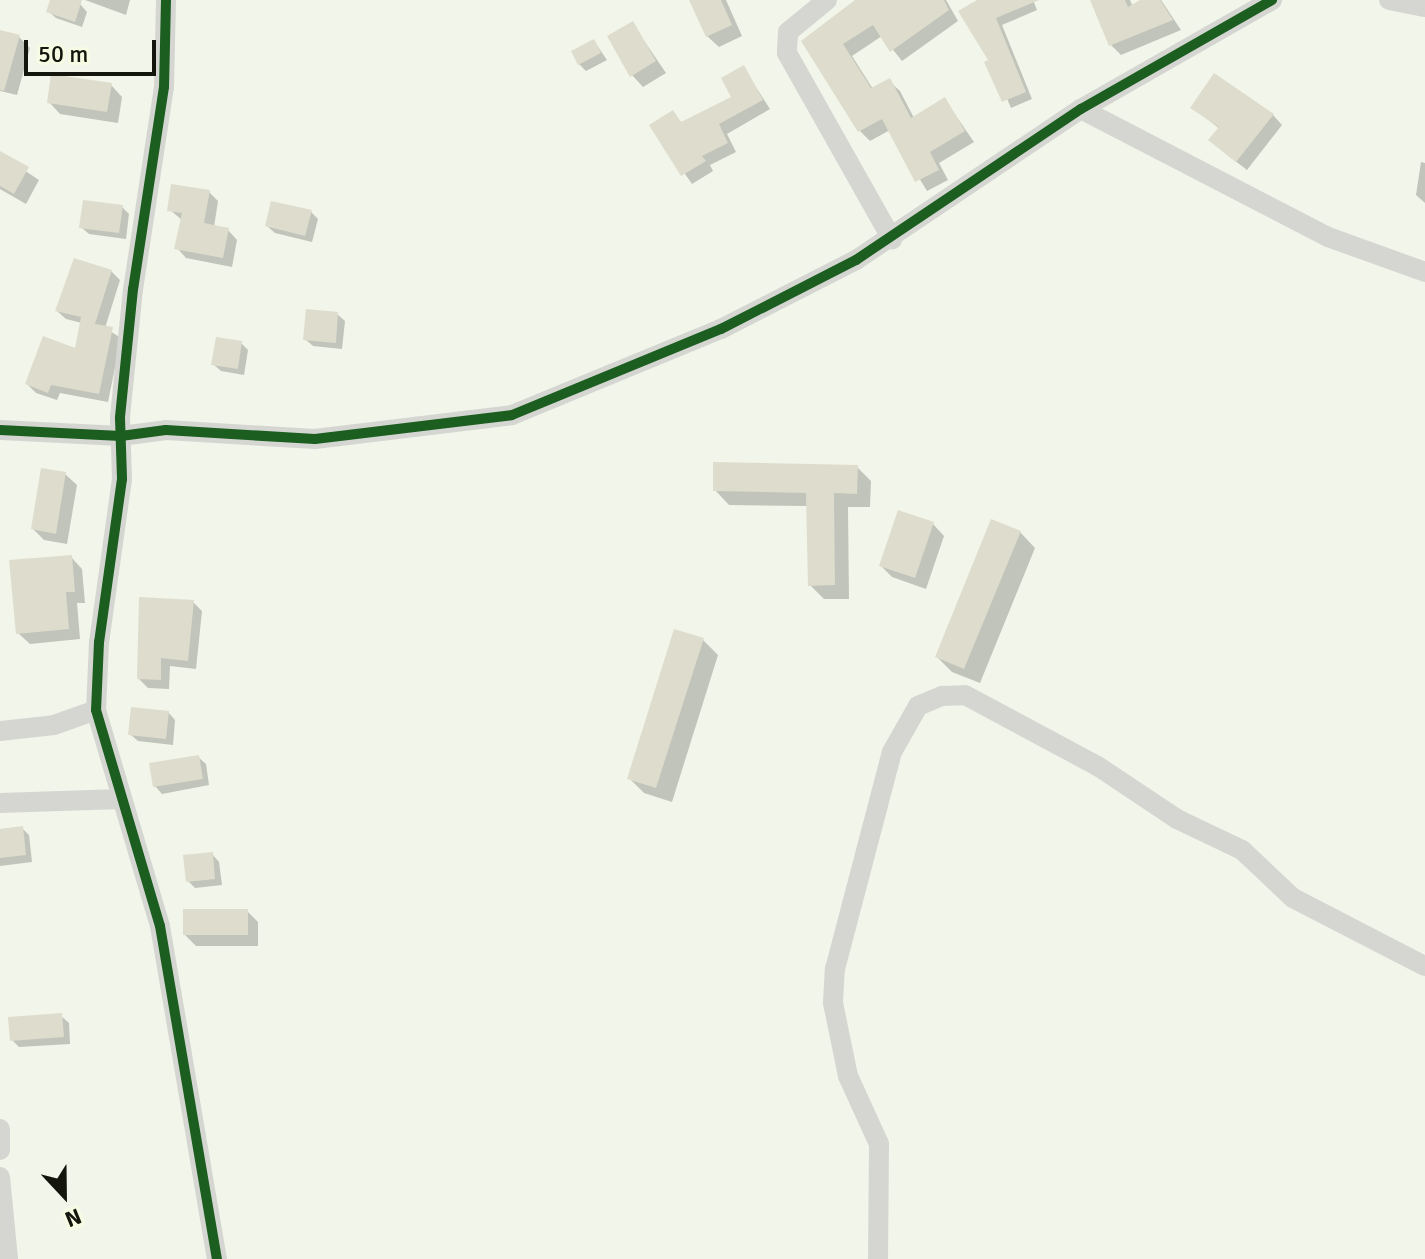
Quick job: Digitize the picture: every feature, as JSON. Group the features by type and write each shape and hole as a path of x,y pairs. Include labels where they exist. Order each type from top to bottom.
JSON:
{"street":[{"path":"166,0 164,87 133,289 121,436 122,479 99,642 96,710 160,926 217,1259"},
{"path":"827,0 788,32 787,53 892,239"},
{"path":"1389,0 1425,7"},
{"path":"0,430 121,436 166,430 266,439 407,431 512,415 721,329 892,239 1081,109 1261,3"},
{"path":"1081,109 1328,237 1425,272"},
{"path":"878,1259 879,1144 848,1076 833,1003 835,969 892,752 918,706 942,696 965,695 1099,767 1177,819 1242,850 1293,898 1425,966"},
{"path":"0,731 54,725 96,710"},
{"path":"0,803 121,799"},
{"path":"0,1129 0,1150"},
{"path":"0,1177 8,1259"}],"building":[{"path":"50,0 82,0 75,22 46,12"},
{"path":"689,0 721,0 732,25 706,37"},
{"path":"855,0 944,0 949,10 890,52 873,25 843,44 871,88 890,78 911,118 945,97 965,131 930,152 939,170 915,182 882,119 858,132 801,41"},
{"path":"977,0 1039,0 996,18 1026,92 1002,102 984,62 988,60 958,11"},
{"path":"1090,0 1125,0 1128,7 1140,0 1160,0 1173,20 1109,46"},
{"path":"633,21 656,61 630,77 607,36"},
{"path":"0,30 20,35 4,91 0,90"},
{"path":"594,39 601,53 578,65 571,51"},
{"path":"744,65 763,100 719,124 728,143 702,156 706,161 681,176 649,125 673,110 681,122 731,97 721,78"},
{"path":"1214,73 1274,114 1236,162 1208,140 1219,127 1190,108"},
{"path":"51,74 112,83 107,112 47,103"},
{"path":"0,151 29,167 14,194 0,186"},
{"path":"171,184 210,190 204,223 229,228 223,258 174,249 182,213 167,211"},
{"path":"83,200 123,205 119,233 79,228"},
{"path":"271,201 312,210 305,236 265,226"},
{"path":"74,258 112,270 95,324 113,327 99,394 51,385 48,393 25,384 43,336 75,348 81,317 55,311"},
{"path":"306,309 338,312 336,343 303,340"},
{"path":"216,337 242,341 238,369 211,365"},
{"path":"713,462 858,465 857,494 834,493 835,585 808,586 806,493 713,491"},
{"path":"41,468 66,472 56,534 31,529"},
{"path":"898,510 934,522 915,578 879,566"},
{"path":"991,519 1021,531 964,669 935,657"},
{"path":"72,555 75,592 66,592 69,629 16,634 9,560"},
{"path":"139,597 194,600 188,661 161,658 161,680 137,679"},
{"path":"674,629 704,638 656,788 627,779"},
{"path":"131,707 169,711 166,739 128,735"},
{"path":"199,755 203,779 153,787 149,763"},
{"path":"23,826 26,855 0,858 0,829"},
{"path":"213,852 215,879 186,882 183,855"},
{"path":"183,909 248,909 248,935 183,935"},
{"path":"62,1013 64,1037 10,1041 8,1017"}],"cycle path":[{"path":"166,0 164,87 133,289 120,418 122,479 99,642 96,710 160,926 217,1259"},
{"path":"0,430 121,436 166,430 315,439 512,415 721,329 856,260 1081,109 1272,0"}]}
